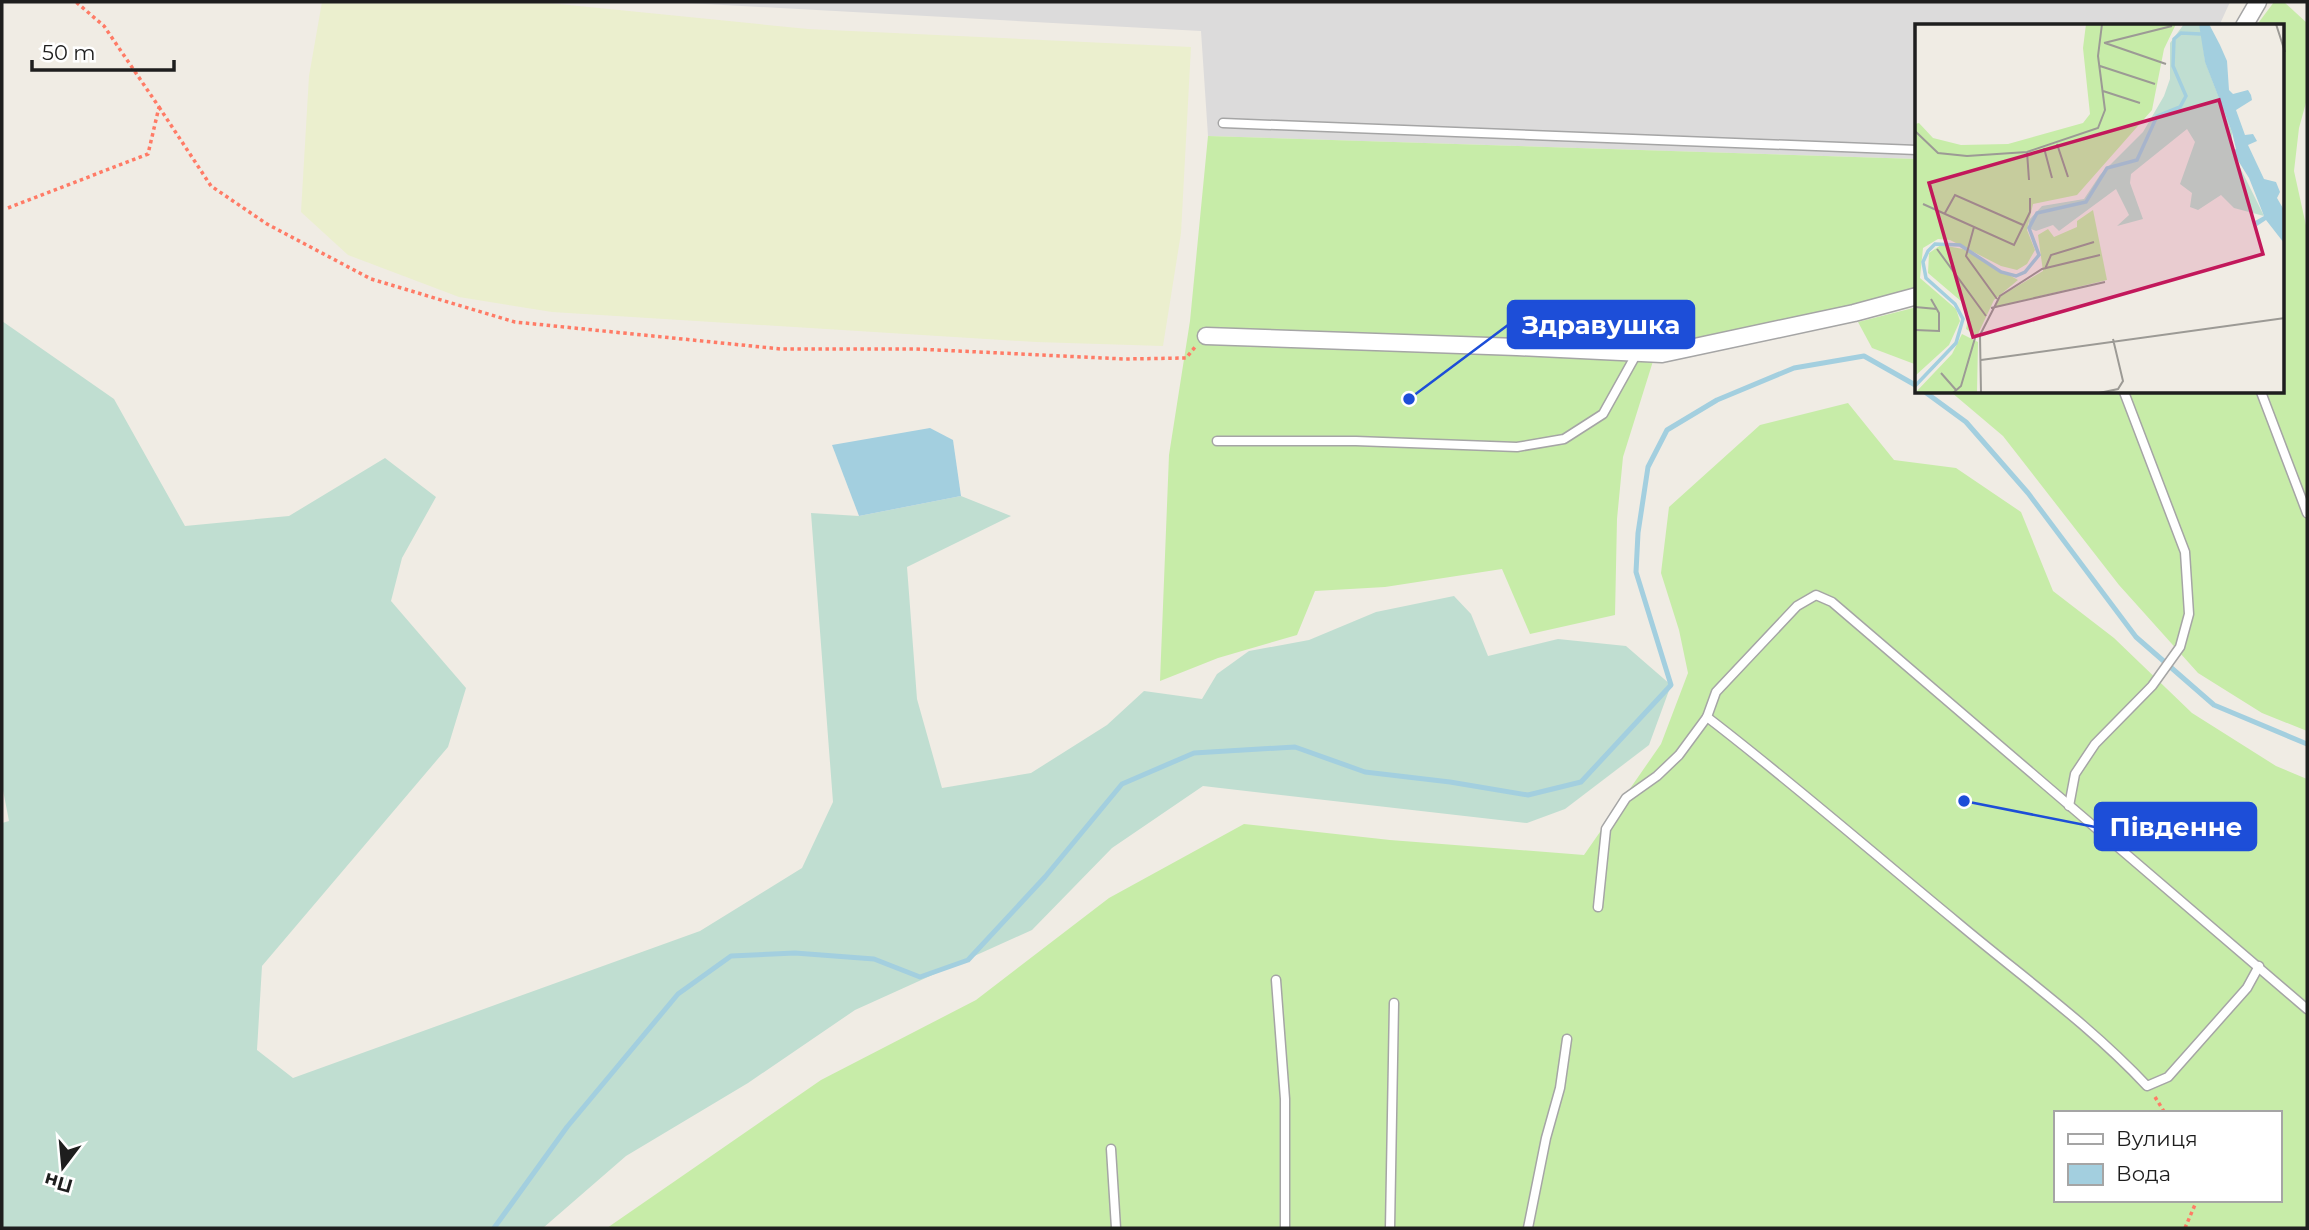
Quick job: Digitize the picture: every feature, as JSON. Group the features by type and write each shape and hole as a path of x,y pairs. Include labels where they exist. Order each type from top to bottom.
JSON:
{"street":[{"path":"2245,24 2258,2"},
{"path":"1206,336 1662,355 1854,313 1915,297"}],"lane":[{"path":"1223,123 1915,150"},
{"path":"1217,441 1356,441 1517,447 1564,439 1603,414 1637,353"},
{"path":"2069,806 2075,774 2095,744 2152,685 2180,647 2189,614 2185,552 2125,394"},
{"path":"2263,394 2307,513"},
{"path":"1598,907 1606,829 1626,798 1657,776 1679,755 1707,717 1716,692 1797,606 1816,595 1832,602 2307,1009"},
{"path":"1707,717 1780,772 2034,985 2125,1062 2147,1086 2168,1077 2247,988 2259,966"},
{"path":"1276,980 1285,1099 1286,1228"},
{"path":"1390,1228 1394,1003"},
{"path":"1528,1228 1546,1138 1560,1088 1567,1039"},
{"path":"1111,1149 1116,1228"}],"path":[{"path":"76,2 104,26 211,186 267,224 371,279 514,322 781,349 916,349 1125,359 1186,358 1206,336"},
{"path":"8,208 148,155 159,107"},
{"path":"2147,1086 2164,1111"},
{"path":"2185,1228 2196,1202"}],"shaded area":[{"path":"670,2 2230,2 2220,24 1915,24 1915,159 1208,136 1201,31"}],"green space":[{"path":"322,2 539,2 808,29 1191,47 1181,233 1163,346 1036,342 552,312 459,297 348,255 301,212 309,76"},
{"path":"2274,2 2284,2 2307,23 2307,99 2299,128 2294,171 2307,230 2307,731 2262,713 2198,673 2119,585 2003,436 1953,394 2284,394 2284,24 2258,24"},
{"path":"1208,136 1915,159 1915,289 1732,333 1659,342 1623,457 1617,519 1615,615 1530,634 1502,569 1385,587 1315,591 1297,635 1218,658 1160,681 1169,455 1190,321"},
{"path":"1915,308 1915,364 1872,348 1858,322"},
{"path":"2,321 114,399 185,526 289,516 385,458 436,497 402,558 391,601 466,688 448,747 262,966 257,1050 293,1078 700,931 802,868 833,802 811,513 859,516 961,496 1011,516 907,567 917,699 942,788 1031,773 1107,725 1144,691 1202,699 1217,674 1249,651 1309,640 1376,612 1454,596 1471,614 1488,656 1558,639 1626,646 1671,685 1649,745 1565,809 1527,823 1203,786 1112,848 1032,930 855,1010 748,1083 626,1156 543,1228 2,1228 2,823 9,821 2,785"},
{"path":"1848,403 1894,460 1956,468 2021,512 2053,591 2114,638 2192,713 2276,766 2307,779 2307,1228 607,1228 821,1080 976,1000 1109,898 1244,824 1390,840 1584,855 1661,744 1688,673 1679,630 1661,573 1669,507 1760,425"}],"water":[{"path":"930,428 953,440 961,496 859,516 832,445"}],"waterway":[{"path":"494,1228 567,1127 678,994 731,956 795,953 874,959 920,977 968,960 1045,877 1122,784 1194,753 1295,747 1365,772 1528,795 1581,782 1671,685 1636,572 1638,533 1648,467 1667,430 1717,400 1794,368 1864,356 1915,385"},
{"path":"1928,394 1966,422 2028,493 2136,637 2214,705 2307,744"}],"place":[{"name":"Здравушка","path":"1409,399"},
{"name":"Південне","path":"1964,801"}]}
